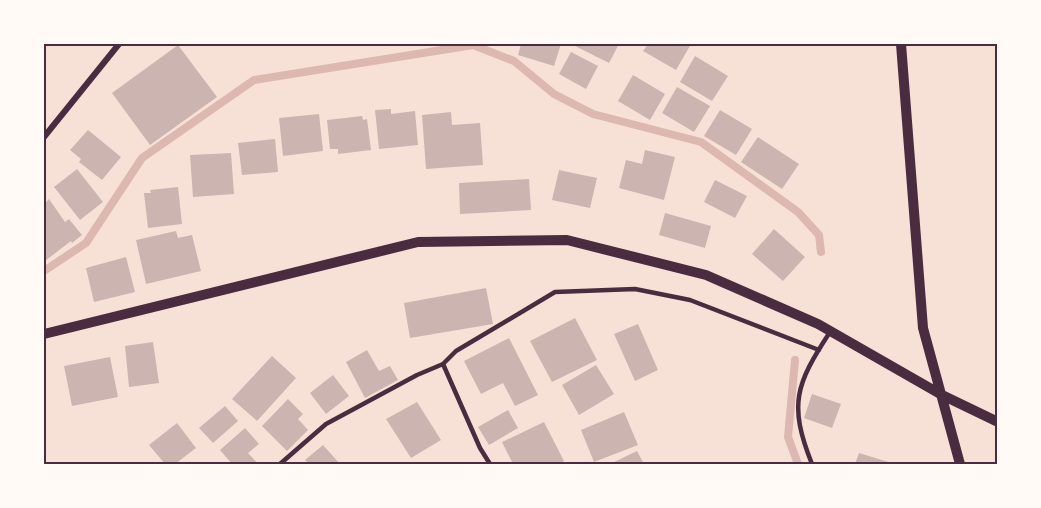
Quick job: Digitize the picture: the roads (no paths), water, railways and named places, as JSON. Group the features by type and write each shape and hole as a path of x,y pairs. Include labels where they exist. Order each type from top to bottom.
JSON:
{"street":[{"path":"44,137 119,44"},
{"path":"901,44 923,328 960,465"},
{"path":"44,332 418,242 567,240 706,275 830,332 942,395 998,422"}],"lane":[{"path":"280,465 327,424 417,375 443,364 456,351 555,292 635,289 690,300 819,350"},
{"path":"812,465 800,433 797,395 809,365 830,332"},
{"path":"443,364 480,448 490,465"}],"waterway":[{"path":"44,271 86,243 142,158 254,80 473,45 514,61 554,94 593,114 701,142 798,212 819,235 821,252"},
{"path":"795,360 788,437 798,464"}]}
